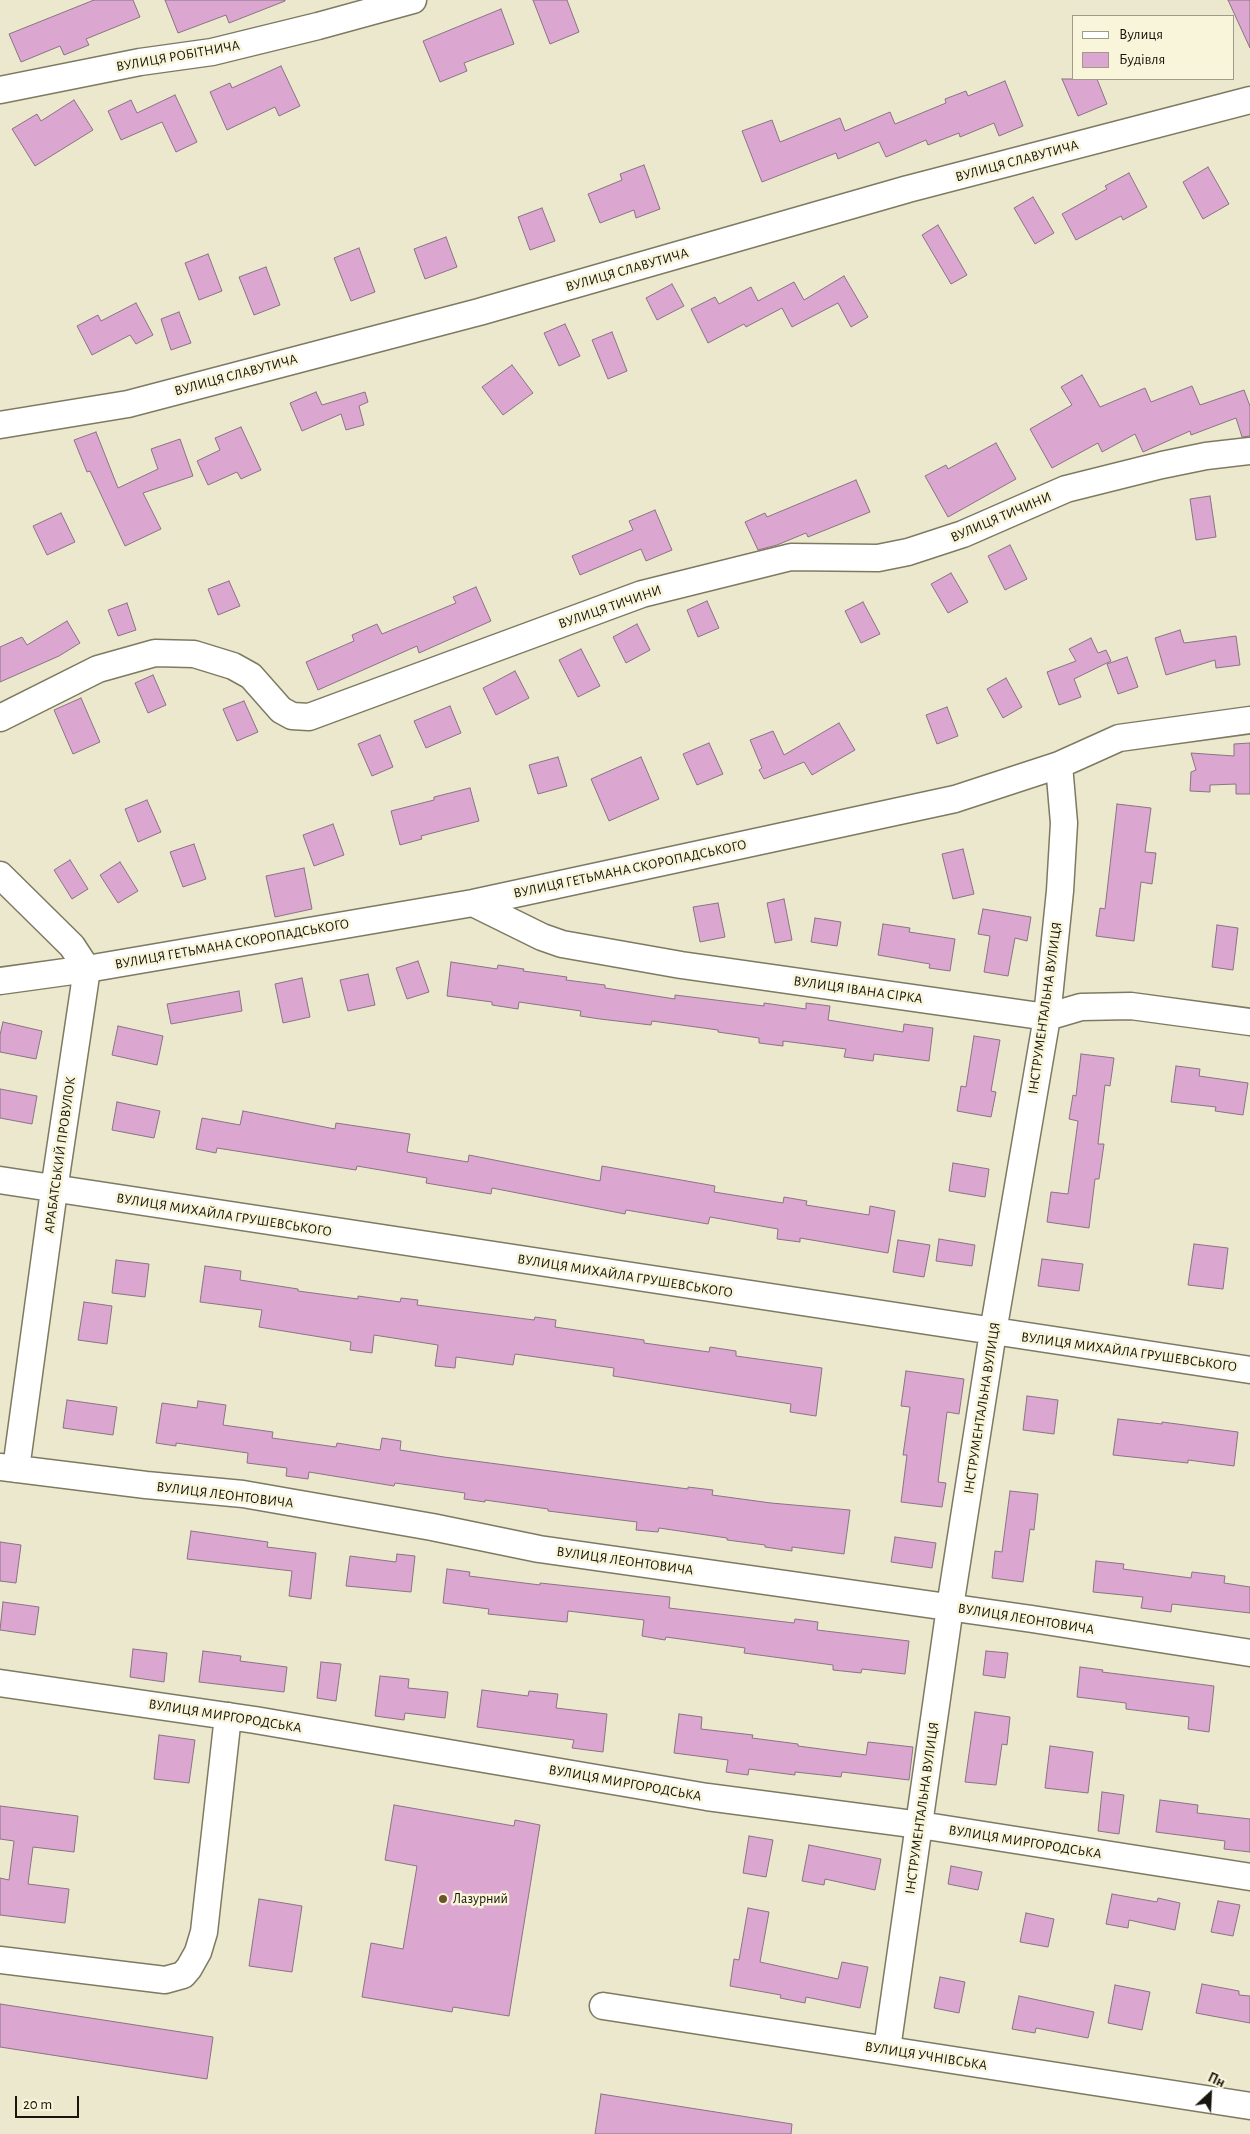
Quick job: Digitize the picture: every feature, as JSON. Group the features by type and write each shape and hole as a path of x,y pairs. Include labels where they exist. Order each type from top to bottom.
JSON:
{"street":[{"name":"ВУЛИЦЯ РОБІТНИЧА","path":"0,90 140,62 212,52 413,0"},
{"name":"ВУЛИЦЯ СЛАВУТИЧА","path":"0,425 128,404 479,312 908,189 1250,100"},
{"name":"ВУЛИЦЯ ТИЧИНИ","path":"0,718 98,669 155,653 194,654 233,666 251,676 281,710 292,716 309,716 642,594 791,557 878,558 908,552 963,534 1066,489 1162,465 1250,450"},
{"name":"ВУЛИЦЯ ГЕТЬМАНА СКОРОПАДСЬКОГО","path":"0,981 88,969 474,904 955,799 1059,765 1120,738 1250,720"},
{"name":"ІНСТРУМЕНТАЛЬНА ВУЛИЦЯ","path":"887,2049 950,1607 1047,1016 1060,891 1064,823 1059,765"},
{"path":"0,875 72,946 88,969"},
{"name":"ВУЛИЦЯ ІВАНА СІРКА","path":"474,904 542,937 562,944 680,965 1047,1016 1081,1007 1131,1006 1250,1022"},
{"name":"АРАБАТСЬКИЙ ПРОВУЛОК","path":"8,1468 88,969"},
{"name":"ВУЛИЦЯ МИХАЙЛА ГРУШЕВСЬКОГО","path":"0,1180 54,1190 1250,1370"},
{"name":"ВУЛИЦЯ ЛЕОНТОВИЧА","path":"8,1468 243,1494 539,1549 950,1607 1250,1653"},
{"name":"ВУЛИЦЯ МИРГОРОДСЬКА","path":"0,1683 228,1716 707,1797 920,1825 1250,1877"},
{"path":"0,1960 165,1980 183,1975 198,1952 204,1932 228,1716"},
{"name":"ВУЛИЦЯ УЧНІВСЬКА","path":"603,2006 677,2019 887,2049 1250,2106"}],"building":[{"path":"94,0 133,0 140,17 86,39 89,45 64,55 60,46 21,62 9,34"},
{"path":"165,0 285,1 229,23 226,15 178,33"},
{"path":"533,0 567,0 579,32 550,44"},
{"path":"1228,0 1250,0 1250,48 1235,15"},
{"path":"501,9 514,44 464,63 467,71 440,82 423,41"},
{"path":"281,66 300,106 279,116 275,107 227,130 210,92 230,83 232,88"},
{"path":"1062,79 1097,80 1107,104 1078,116"},
{"path":"1005,81 1023,126 999,136 994,123 960,137 959,133 928,145 926,140 886,157 879,142 838,159 836,153 762,182 742,131 772,120 780,142 840,118 845,131 890,112 895,124 946,103 945,99 966,91 968,96"},
{"path":"175,95 197,142 176,152 162,122 121,140 108,111 131,100 137,113"},
{"path":"74,100 93,130 35,166 12,129 37,114 41,121"},
{"path":"644,165 660,209 636,218 634,210 600,223 588,194 622,180 620,174"},
{"path":"1208,167 1229,204 1203,219 1183,182"},
{"path":"1129,173 1147,207 1123,220 1121,216 1076,240 1062,214 1107,189 1105,186"},
{"path":"1033,197 1054,233 1035,244 1014,208"},
{"path":"542,208 555,241 530,250 518,217"},
{"path":"938,225 967,275 951,284 922,235"},
{"path":"446,237 457,267 425,279 414,249"},
{"path":"359,248 375,292 351,301 334,258"},
{"path":"208,254 222,291 199,300 185,263"},
{"path":"266,267 280,305 254,315 239,277"},
{"path":"844,276 868,317 851,327 838,303 792,327 782,308 746,327 744,324 708,343 691,309 715,297 719,304 751,287 758,301 794,282 804,300"},
{"path":"672,284 684,306 657,320 646,298"},
{"path":"136,303 153,335 136,344 130,335 92,355 77,326 98,315 101,321"},
{"path":"179,312 191,343 171,350 161,319"},
{"path":"565,324 580,356 559,366 544,333"},
{"path":"612,332 627,371 608,379 592,340"},
{"path":"512,365 533,393 503,415 482,387"},
{"path":"1082,375 1100,407 1145,388 1151,402 1192,386 1200,405 1244,390 1250,406 1250,436 1242,437 1236,418 1191,435 1190,431 1143,452 1135,434 1102,452 1098,443 1052,468 1030,429 1072,405 1061,387"},
{"path":"316,392 322,405 365,392 368,402 359,406 364,425 346,430 341,414 302,431 290,403"},
{"path":"241,427 261,470 241,479 237,472 208,485 197,461 220,450 215,438"},
{"path":"96,432 118,488 158,469 151,449 180,439 193,476 143,493 161,529 125,546 90,471 87,472 74,440"},
{"path":"996,443 1016,479 948,517 925,476 946,465 948,469"},
{"path":"856,480 870,512 808,537 806,533 777,545 758,550 745,522 765,513 767,517"},
{"path":"1210,496 1216,537 1196,540 1190,499"},
{"path":"655,510 672,550 646,561 641,549 580,575 572,556 633,530 629,521"},
{"path":"61,513 75,542 47,555 33,526"},
{"path":"1010,545 1027,579 1005,590 988,556"},
{"path":"951,573 968,602 948,613 931,584"},
{"path":"229,581 240,606 218,615 208,589"},
{"path":"476,587 491,621 419,653 417,646 318,690 306,662 354,641 352,635 377,624 382,634 456,603 453,597"},
{"path":"707,601 719,628 698,637 687,610"},
{"path":"863,602 880,634 861,643 845,611"},
{"path":"127,603 136,630 118,636 108,610"},
{"path":"67,621 80,643 59,656 0,682 0,647 22,637 27,645"},
{"path":"637,624 650,650 626,663 613,637"},
{"path":"1180,630 1184,643 1236,636 1240,665 1216,668 1215,660 1166,675 1155,638"},
{"path":"1091,638 1098,653 1106,650 1111,661 1074,679 1081,697 1059,705 1047,672 1076,661 1069,649"},
{"path":"581,649 600,686 578,697 559,660"},
{"path":"1127,657 1138,687 1118,694 1107,664"},
{"path":"515,671 529,698 496,715 483,688"},
{"path":"153,675 166,705 148,713 135,683"},
{"path":"1006,678 1022,707 1003,718 987,689"},
{"path":"81,698 100,742 73,754 54,710"},
{"path":"244,701 258,732 237,741 223,709"},
{"path":"450,706 461,733 426,748 414,721"},
{"path":"947,707 958,736 937,744 926,715"},
{"path":"839,723 855,750 812,775 804,762 764,779 759,770 762,768 750,740 773,731 784,755"},
{"path":"380,735 393,767 372,776 358,744"},
{"path":"709,743 723,774 697,785 683,754"},
{"path":"1250,743 1250,794 1236,794 1236,784 1210,785 1210,792 1190,791 1191,772 1196,770 1191,753 1234,756 1234,744"},
{"path":"558,757 567,786 538,794 529,765"},
{"path":"641,757 659,799 609,821 591,779"},
{"path":"470,788 479,821 421,836 422,839 400,845 391,811"},
{"path":"147,800 161,832 138,842 125,809"},
{"path":"1117,804 1151,808 1145,852 1156,853 1152,884 1141,882 1134,941 1096,936 1100,908 1105,909"},
{"path":"333,824 344,855 314,866 303,835"},
{"path":"194,844 206,879 183,887 170,852"},
{"path":"963,849 974,894 953,899 942,854"},
{"path":"70,860 88,889 72,899 54,870"},
{"path":"120,862 138,891 118,903 100,875"},
{"path":"304,868 312,909 275,917 266,876"},
{"path":"784,899 792,940 775,943 767,903"},
{"path":"718,903 725,937 700,942 693,907"},
{"path":"983,909 1031,917 1027,941 1015,938 1008,976 984,972 990,936 978,934"},
{"path":"815,918 841,922 837,946 811,942"},
{"path":"883,924 910,928 909,932 955,939 950,971 929,968 930,964 878,955"},
{"path":"1217,925 1238,928 1233,970 1212,967"},
{"path":"418,961 429,992 407,999 396,968"},
{"path":"451,962 497,969 498,965 524,969 523,971 567,977 566,980 605,985 605,988 675,999 675,995 764,1006 764,1003 806,1009 806,1003 830,1006 828,1020 903,1032 904,1024 933,1028 929,1061 874,1054 873,1061 844,1057 846,1049 783,1041 783,1046 759,1043 759,1038 718,1032 718,1030 652,1021 651,1025 600,1019 580,1016 581,1011 519,1002 518,1009 492,1005 492,1002 447,996"},
{"path":"368,974 375,1005 348,1011 340,980"},
{"path":"302,978 310,1017 283,1023 275,984"},
{"path":"239,991 242,1011 171,1024 167,1004"},
{"path":"3,1022 42,1031 36,1059 0,1052 0,1035"},
{"path":"118,1026 163,1036 157,1065 112,1055"},
{"path":"974,1036 1000,1040 991,1091 996,1092 991,1117 957,1111 961,1086 966,1087"},
{"path":"1081,1054 1114,1058 1110,1086 1105,1085 1098,1144 1104,1144 1099,1179 1095,1179 1089,1228 1047,1222 1051,1192 1068,1194 1078,1121 1069,1119 1073,1095 1076,1096"},
{"path":"1176,1066 1200,1069 1199,1076 1248,1083 1243,1115 1215,1111 1216,1107 1171,1102"},
{"path":"0,1089 37,1096 32,1124 0,1118"},
{"path":"117,1102 160,1111 154,1138 112,1130"},
{"path":"243,1111 335,1129 336,1123 410,1134 407,1152 468,1162 469,1155 600,1181 602,1166 715,1186 714,1192 783,1203 784,1197 807,1201 806,1205 869,1215 870,1206 895,1211 888,1253 800,1238 800,1242 777,1239 778,1229 710,1217 708,1224 626,1210 625,1214 492,1188 491,1194 426,1183 427,1178 357,1166 356,1170 217,1148 216,1153 196,1149 202,1118 240,1125"},
{"path":"953,1163 989,1169 985,1197 949,1191"},
{"path":"939,1239 975,1245 972,1266 936,1261"},
{"path":"898,1240 930,1245 924,1277 893,1272"},
{"path":"1194,1244 1228,1248 1223,1289 1188,1285"},
{"path":"1042,1259 1083,1264 1079,1291 1038,1286"},
{"path":"116,1260 149,1264 145,1297 112,1293"},
{"path":"205,1266 241,1271 240,1280 298,1289 298,1291 358,1299 358,1296 400,1302 401,1298 418,1300 417,1305 534,1320 535,1317 556,1320 555,1327 644,1340 644,1343 709,1352 710,1347 736,1351 736,1356 822,1368 816,1416 790,1412 791,1404 613,1376 614,1368 515,1354 513,1365 456,1357 455,1368 435,1366 438,1345 374,1335 372,1353 350,1350 351,1342 259,1327 262,1310 200,1302"},
{"path":"84,1302 112,1306 107,1344 78,1340"},
{"path":"906,1371 964,1379 959,1414 947,1412 938,1482 946,1483 942,1507 901,1502 907,1455 903,1455 910,1407 901,1406"},
{"path":"1027,1396 1058,1400 1054,1434 1023,1430"},
{"path":"67,1400 117,1407 113,1435 63,1428"},
{"path":"198,1401 226,1405 223,1425 273,1432 272,1438 336,1447 337,1443 380,1450 382,1438 401,1441 400,1450 444,1457 688,1489 688,1487 713,1490 712,1495 771,1503 850,1510 844,1554 792,1547 792,1551 727,1540 727,1538 659,1528 658,1532 636,1530 637,1522 548,1511 548,1509 485,1500 485,1502 464,1499 465,1493 395,1483 394,1486 309,1472 308,1479 286,1476 287,1468 247,1463 248,1453 176,1443 176,1446 156,1443 162,1403 197,1408"},
{"path":"1118,1419 1162,1424 1162,1422 1238,1432 1234,1466 1188,1460 1188,1463 1113,1455"},
{"path":"1010,1491 1038,1494 1034,1530 1030,1529 1023,1582 992,1578 995,1551 1002,1552"},
{"path":"191,1531 268,1542 267,1547 316,1553 311,1599 289,1596 292,1571 187,1559"},
{"path":"895,1537 936,1543 932,1568 891,1562"},
{"path":"0,1542 21,1545 16,1583 0,1581"},
{"path":"397,1554 415,1556 411,1592 346,1586 350,1556 396,1562"},
{"path":"1096,1561 1124,1564 1123,1569 1191,1578 1192,1572 1225,1576 1224,1583 1250,1587 1250,1613 1172,1604 1171,1612 1141,1608 1143,1597 1093,1592"},
{"path":"447,1569 470,1572 469,1576 540,1585 540,1583 670,1597 669,1608 794,1623 795,1619 818,1622 817,1630 909,1641 905,1674 862,1669 861,1673 833,1670 833,1665 744,1653 745,1648 666,1637 665,1640 642,1636 644,1620 568,1611 567,1622 488,1614 489,1609 443,1603"},
{"path":"3,1602 39,1607 35,1635 0,1630"},
{"path":"133,1649 167,1653 164,1682 130,1677"},
{"path":"203,1651 241,1656 240,1661 287,1667 284,1692 199,1682"},
{"path":"986,1651 1008,1653 1005,1678 983,1675"},
{"path":"321,1662 341,1664 336,1701 317,1698"},
{"path":"1080,1667 1103,1670 1102,1672 1214,1686 1209,1732 1188,1729 1189,1717 1126,1709 1126,1703 1077,1697"},
{"path":"380,1676 409,1679 408,1688 448,1692 445,1718 405,1713 404,1720 375,1716"},
{"path":"482,1690 528,1696 529,1691 558,1694 556,1708 607,1714 603,1752 572,1748 574,1740 477,1727"},
{"path":"975,1712 1010,1717 1007,1745 1002,1744 996,1785 965,1782"},
{"path":"679,1714 702,1717 701,1729 753,1735 752,1738 798,1744 798,1746 866,1755 868,1742 913,1747 909,1780 842,1772 841,1777 795,1772 795,1775 749,1769 748,1775 726,1772 728,1760 674,1753"},
{"path":"159,1735 195,1740 189,1783 154,1779"},
{"path":"1050,1746 1093,1752 1088,1793 1045,1788"},
{"path":"1102,1792 1124,1795 1119,1834 1098,1831"},
{"path":"1160,1800 1198,1805 1197,1813 1250,1819 1250,1852 1224,1849 1225,1841 1156,1832"},
{"path":"394,1805 514,1826 515,1820 540,1825 509,2016 453,2007 452,2012 362,1997 371,1943 403,1949 417,1866 385,1860"},
{"path":"0,1806 78,1816 74,1852 33,1847 28,1884 69,1889 65,1923 0,1915 0,1878 9,1880 14,1841 0,1839"},
{"path":"749,1836 773,1840 766,1877 743,1873"},
{"path":"809,1845 881,1859 875,1890 825,1879 824,1885 802,1881"},
{"path":"951,1866 982,1872 978,1890 948,1884"},
{"path":"1112,1894 1157,1902 1158,1898 1180,1903 1175,1930 1129,1920 1128,1928 1106,1924"},
{"path":"259,1899 302,1906 292,1972 249,1966"},
{"path":"1218,1901 1240,1905 1233,1936 1211,1932"},
{"path":"748,1908 769,1912 760,1962 838,1979 842,1962 868,1967 860,2008 806,1997 805,2003 780,1998 781,1995 730,1986 734,1959 739,1960"},
{"path":"1026,1913 1054,1919 1048,1947 1020,1942"},
{"path":"940,1977 965,1982 959,2013 934,2008"},
{"path":"1202,1984 1239,1991 1239,1995 1250,1996 1250,2023 1196,2013"},
{"path":"1115,1985 1150,1992 1142,2030 1108,2023"},
{"path":"1019,1996 1094,2012 1088,2038 1036,2028 1035,2033 1012,2029"},
{"path":"0,2004 213,2037 207,2079 0,2047"},
{"path":"601,2094 792,2124 791,2134 595,2134"}],"place":[{"name":"Лазурний","path":"443,1899"}]}
